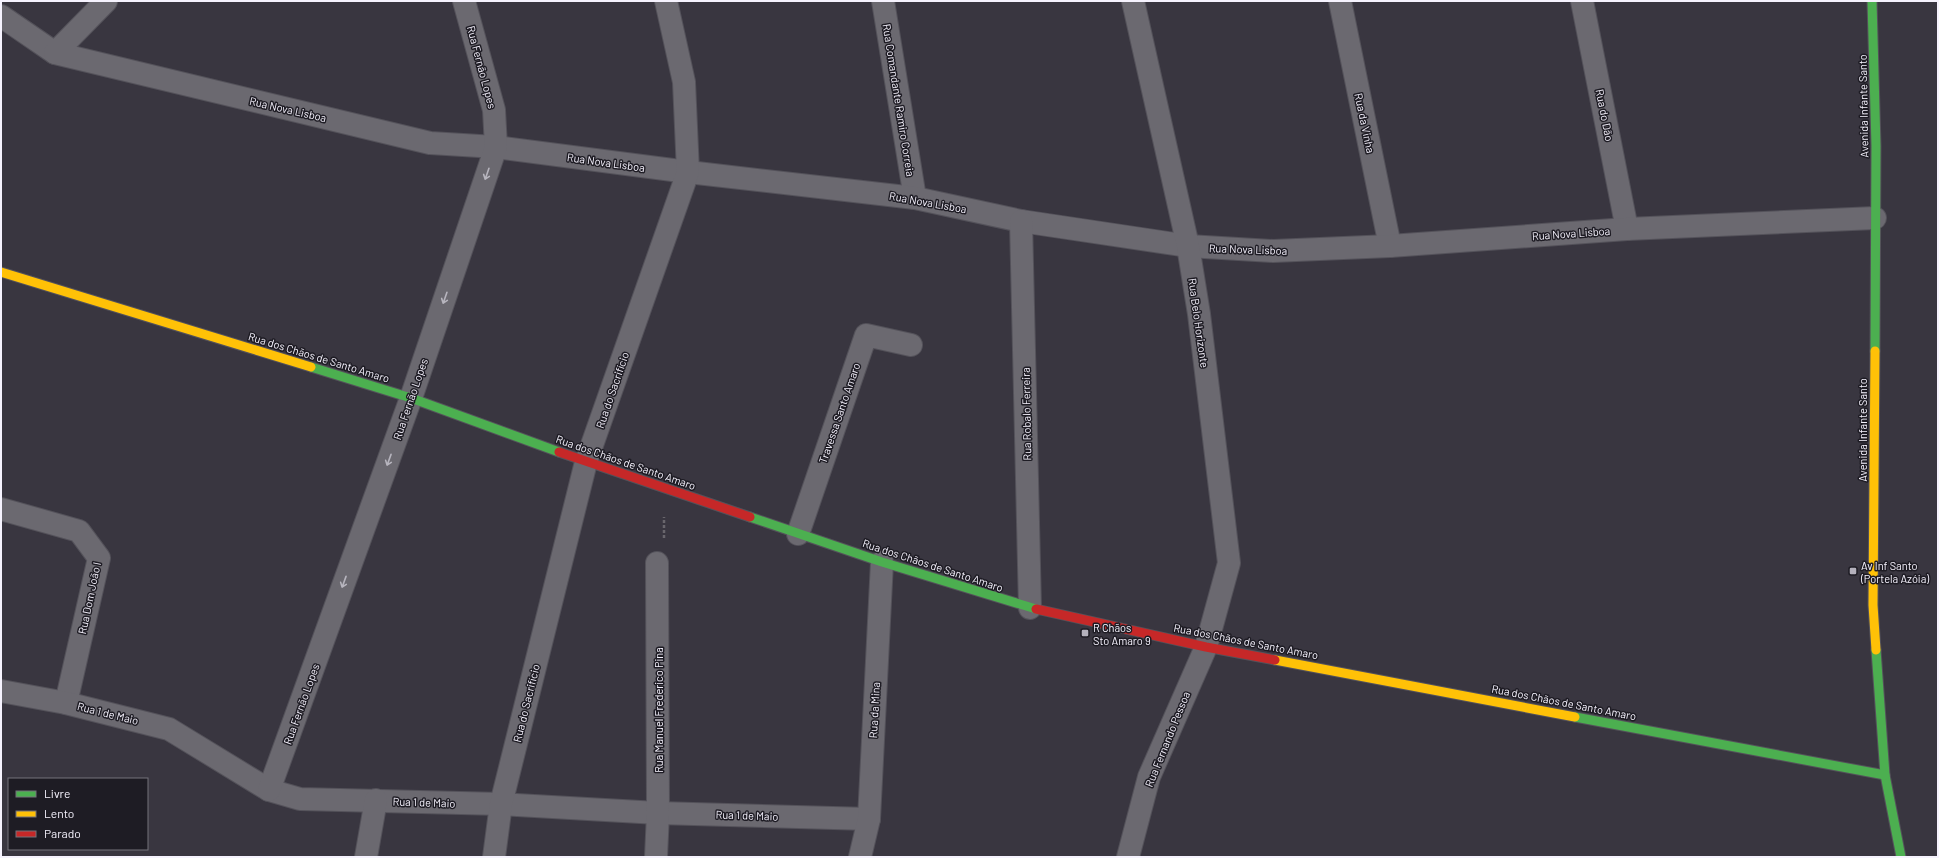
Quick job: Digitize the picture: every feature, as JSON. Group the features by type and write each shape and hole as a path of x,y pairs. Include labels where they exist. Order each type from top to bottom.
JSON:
{"street":[{"path":"55,53 106,1"},
{"name":"Rua Fernão Lopes","path":"269,790 411,398 496,147 494,110 464,1"},
{"name":"Rua do Sacrifício","path":"494,857 501,804 586,462 688,172 684,82 666,1"},
{"name":"Rua Comandante Ramiro Correia","path":"883,1 915,198"},
{"name":"Rua Belo Horizonte","path":"1133,1 1188,246 1199,314 1229,563 1206,647"},
{"name":"Rua da Vinha","path":"1340,1 1390,246"},
{"name":"Rua do Dão","path":"1582,1 1627,230"},
{"name":"Avenida Infante Santo","path":"1872,1 1876,146 1873,605 1885,774 1901,857"},
{"name":"Rua Nova Lisboa","path":"1,16 55,53 430,143 496,147 688,172 915,198 1022,221 1188,246 1273,251 1390,246 1627,230 1875,218"},
{"name":"Rua Robalo Ferreira","path":"1022,221 1030,608"},
{"name":"Rua dos Chãos de Santo Amaro","path":"1,272 411,398 586,462 665,489 882,562 1030,608 1206,647 1885,774"},
{"name":"Travessa Santo Amaro","path":"798,534 866,335 911,345"},
{"name":"Rua Dom João I","path":"1,509 79,531 99,558 66,703"},
{"name":"Rua da Mina","path":"860,857 869,819 882,562"},
{"name":"Rua Manuel Frederico Pina","path":"656,857 658,813 657,563"},
{"name":"Rua Fernando Pessoa","path":"1128,857 1149,777 1206,647"},
{"name":"Rua 1 de Maio","path":"1,691 66,703 169,729 269,790 300,799 501,804 658,813 869,819"},
{"path":"366,857 376,800"}],"path":[{"path":"657,563 664,545 665,489"}],"traffic: fast":[{"path":"1872,1 1876,146 1875,351"},
{"path":"311,367 411,398 559,452"},
{"path":"750,517 882,562 1036,609"},
{"path":"1876,650 1885,775 1901,857"},
{"path":"1575,717 1885,775"}],"traffic: slow":[{"path":"1,272 311,367"},
{"path":"1875,351 1873,605 1876,650"},
{"path":"1275,660 1575,717"}],"traffic: jam":[{"path":"559,452 750,517"},
{"path":"1036,609 1206,647 1275,660"}],"place":[{"name":"Av Inf Santo (Portela Azóia)","path":"1853,571"},
{"name":"R Chãos Sto Amaro 9","path":"1085,633"}]}
